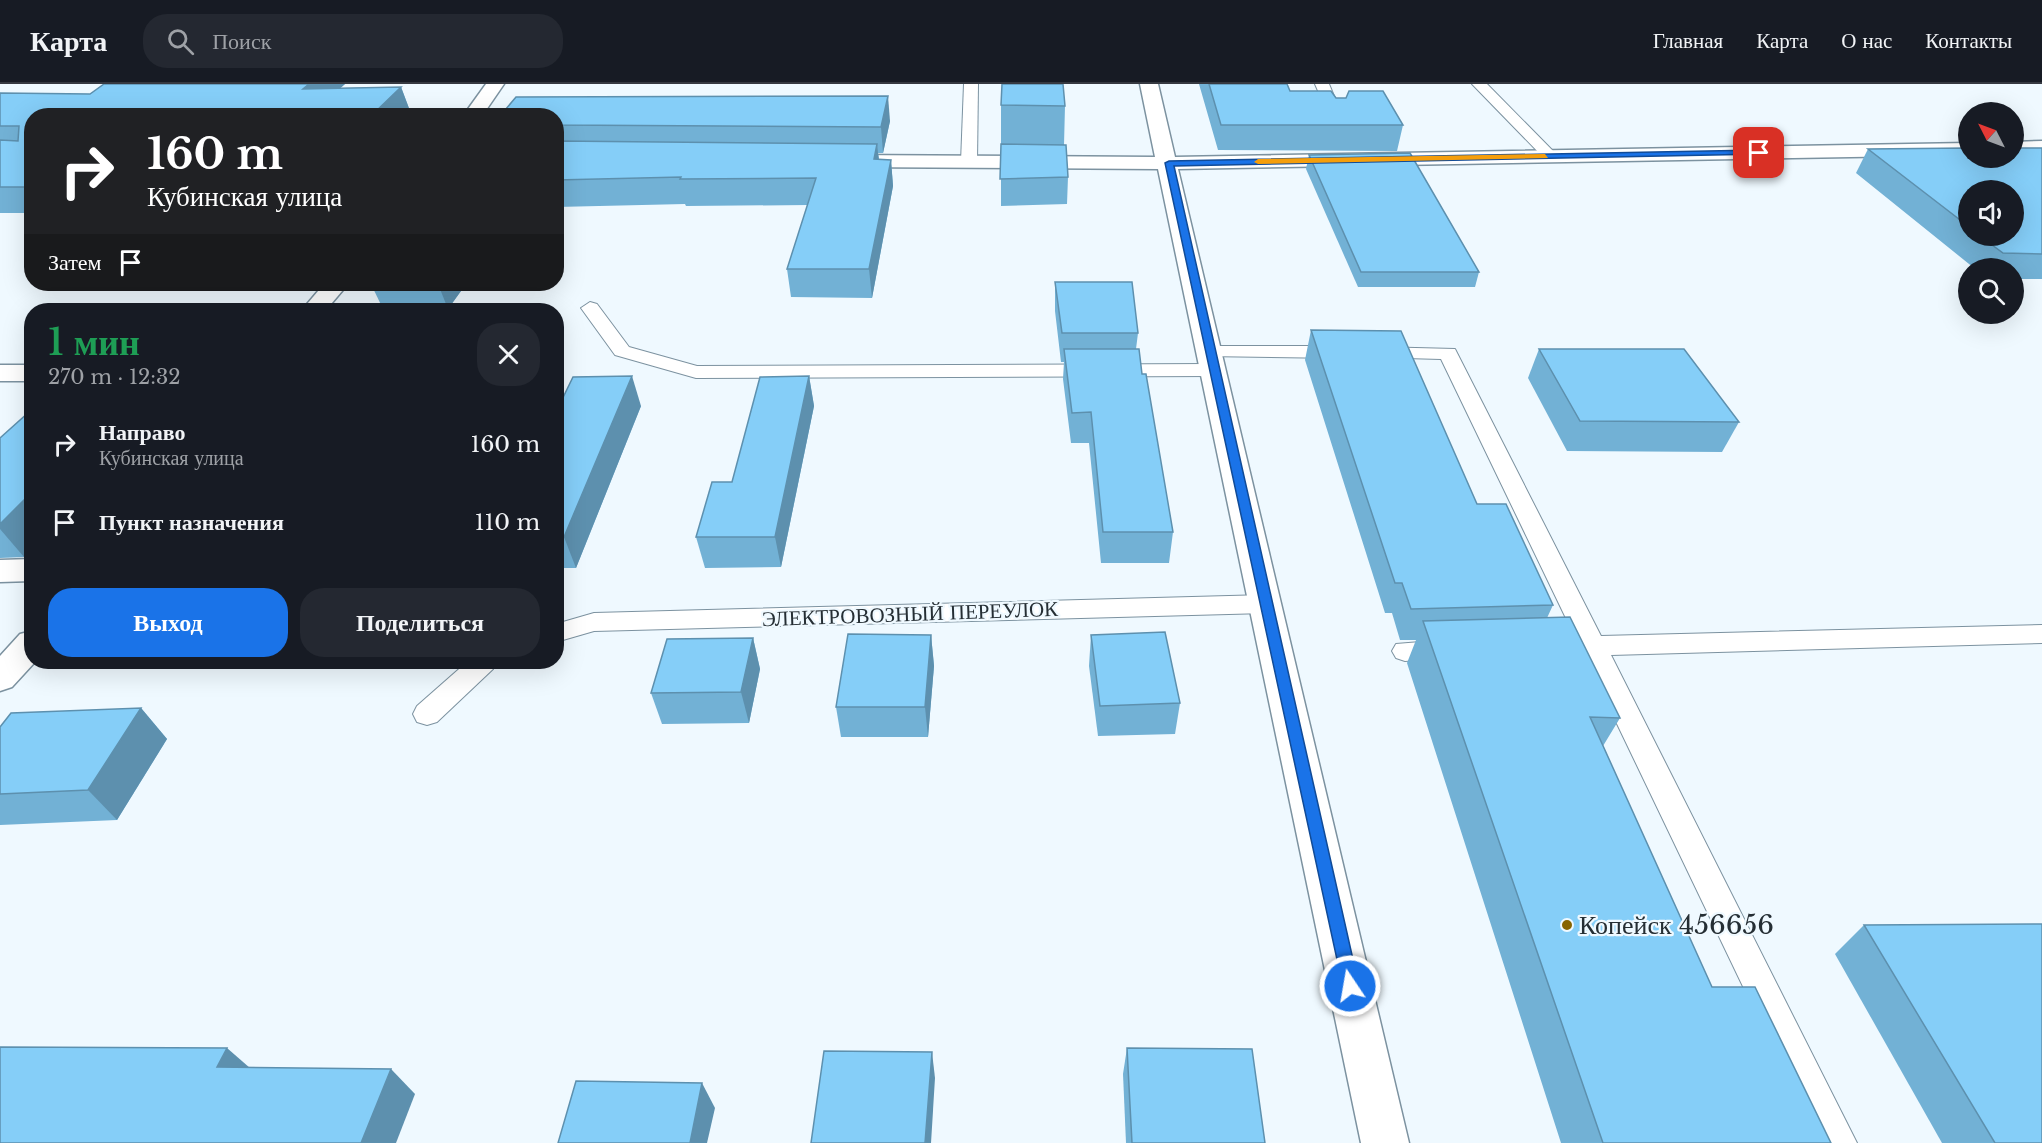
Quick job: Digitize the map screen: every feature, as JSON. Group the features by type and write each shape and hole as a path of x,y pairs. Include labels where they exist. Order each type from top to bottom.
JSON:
{"street":[{"path":"478,108 495,84"},
{"path":"1149,84 1169,163 1385,1143"},
{"path":"2024,148 2042,147"},
{"path":"827,161 1169,163 1958,149"},
{"path":"320,303 330,291"},
{"path":"0,373 24,373"},
{"path":"0,571 24,570"},
{"path":"0,678 24,652"}],"lane":[{"path":"969,162 972,84"},
{"path":"1322,84 1336,118"},
{"path":"1479,84 1550,156"},
{"path":"590,308 622,351 696,372 1213,361 1448,353 1838,1143"},
{"name":"ЭЛЕКТРОВОЗНЫЙ ПЕРЕУЛОК","path":"564,631 594,622 1266,604"},
{"path":"1558,646 2042,634"},
{"path":"1405,651 1475,649"},
{"path":"427,714 476,669"}],"building":[{"path":"104,84 309,84 303,89 401,87 379,108 24,108 24,187 0,187 0,140 18,141 19,126 0,126 0,93 90,94"},
{"path":"1002,84 1063,84 1065,106 1001,105"},
{"path":"1209,84 1287,84 1290,91 1331,91 1336,98 1346,98 1349,91 1383,91 1403,125 1221,125"},
{"path":"888,96 881,127 564,125 564,108 507,108 516,97"},
{"path":"564,141 877,144 874,159 891,160 869,269 787,269 816,178 680,179 681,177 564,180"},
{"path":"1001,144 1066,145 1068,177 1000,179"},
{"path":"1958,148 1958,168 2024,168 2024,148 2042,148 2042,254 2003,253 1994,246 2024,246 2024,180 1958,180 1958,218 1868,149"},
{"path":"1410,153 1479,272 1361,272 1309,155"},
{"path":"1055,282 1132,282 1138,333 1062,333"},
{"path":"1311,330 1401,331 1477,504 1506,504 1553,605 1411,609 1402,583 1395,583"},
{"path":"1064,349 1139,349 1142,374 1146,374 1173,532 1103,532 1091,412 1072,413"},
{"path":"1539,349 1684,349 1739,422 1580,421"},
{"path":"632,376 564,537 564,396 573,377"},
{"path":"809,376 775,537 696,537 712,482 732,482 760,377"},
{"path":"24,416 24,500 0,524 0,438"},
{"path":"1570,617 1620,718 1590,717 1712,987 1755,987 1831,1143 1603,1143 1423,621"},
{"path":"1165,632 1180,703 1100,706 1091,635"},
{"path":"848,634 931,635 925,707 836,707"},
{"path":"753,638 741,692 651,693 667,639"},
{"path":"141,708 88,790 0,794 0,727 11,713"},
{"path":"2042,924 2042,1143 1995,1143 1864,925"},
{"path":"0,1047 227,1048 217,1067 391,1069 361,1143 0,1143"},
{"path":"1127,1048 1252,1049 1265,1143 1132,1143"},
{"path":"824,1051 932,1052 925,1143 811,1143"},
{"path":"576,1081 702,1083 690,1143 558,1143"}],"slow traffic":[{"path":"1258,162 1545,157"}],"place":[{"name":"Копейск 456656","path":"1567,925"}],"route":[{"path":"1350,986 1169,163 1759,153"}]}
